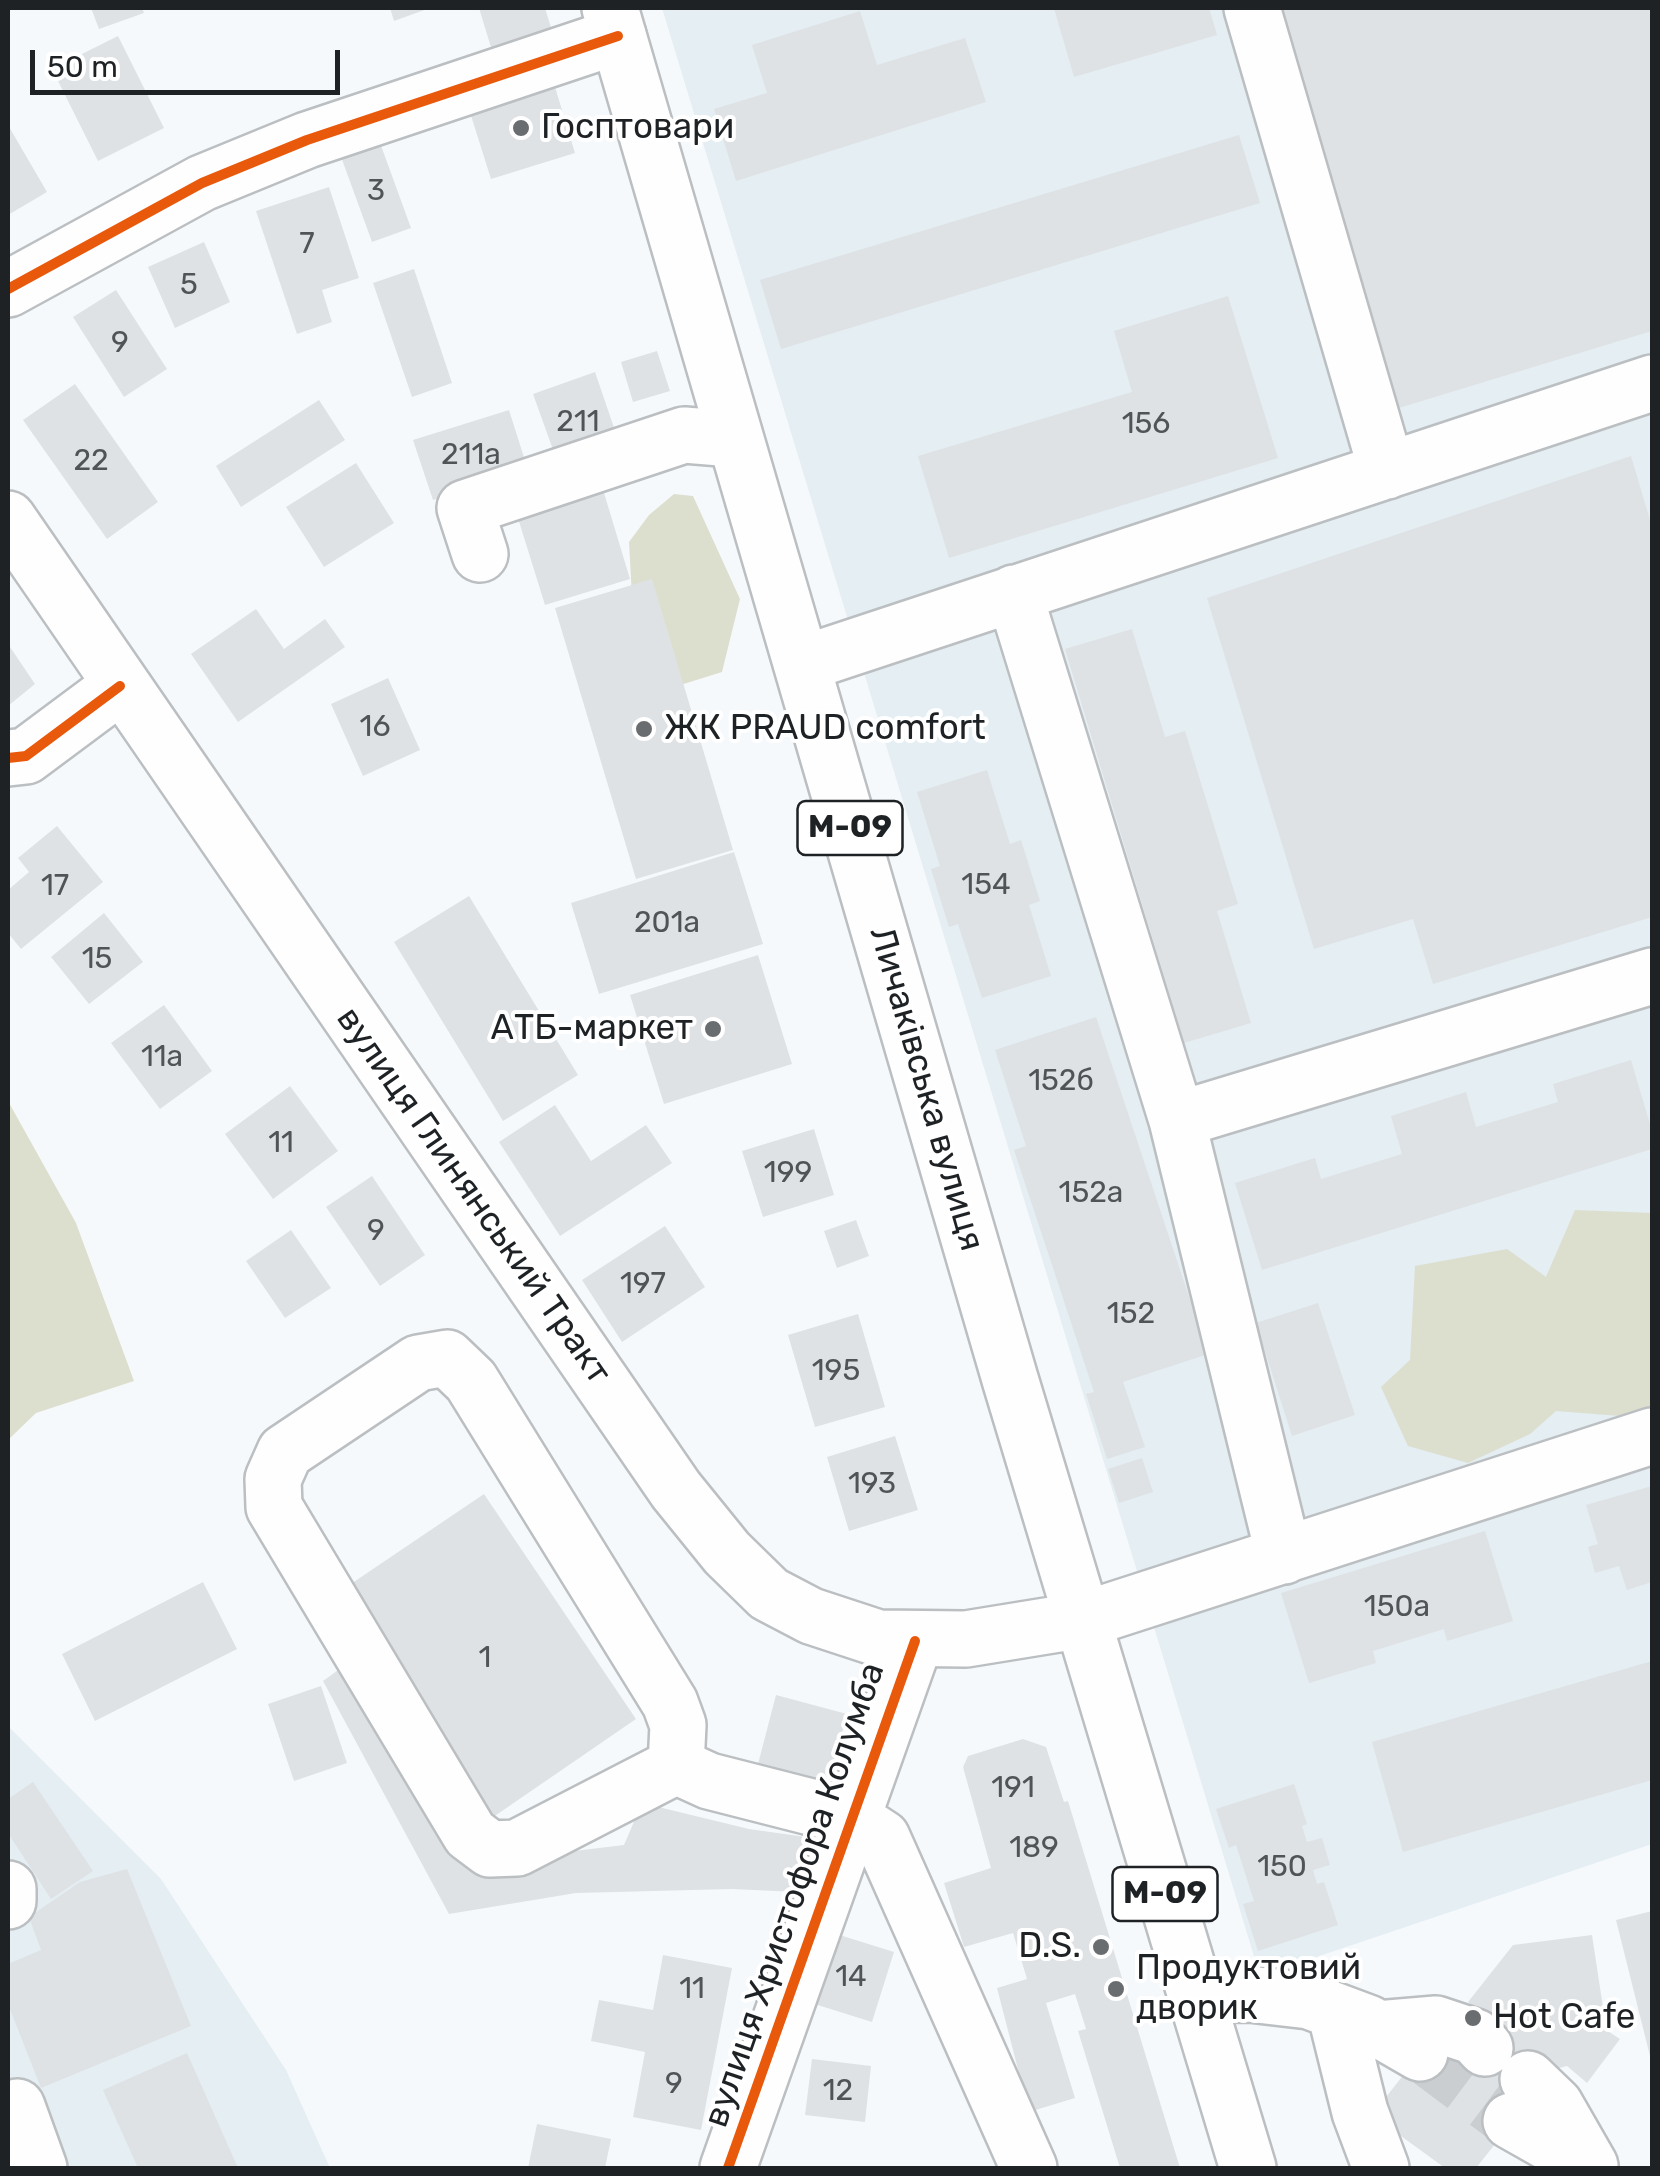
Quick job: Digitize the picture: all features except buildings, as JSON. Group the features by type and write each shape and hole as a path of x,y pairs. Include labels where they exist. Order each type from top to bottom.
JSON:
{"main road":[{"path":"1252,8 1388,470"},
{"path":"8,289 202,183 614,22"},
{"name":"Личаківська вулиця","path":"614,22 1248,2168"},
{"path":"802,664 1652,383"},
{"path":"480,554 465,508 684,435 734,438"},
{"name":"вулиця Глинянський Тракт","path":"8,519 676,1490 727,1553 769,1594 856,1634 914,1641 984,1638 1083,1620 1652,1436"},
{"path":"1014,594 1176,1120 1284,1556"},
{"path":"8,758 26,756 120,686"},
{"path":"1176,1120 1652,976"},
{"path":"447,1358 471,1381 670,1703 678,1724 676,1766 517,1848 490,1849 470,1834 274,1506 273,1479 284,1452 418,1364 447,1358"},
{"name":"вулиця Христофора Колумба","path":"728,2168 914,1641"},
{"path":"676,1766 709,1781 850,1817 882,1838 1029,2168"},
{"path":"8,1889 8,1901"},
{"path":"1196,1995 1249,1994 1309,2001 1377,2031 1436,2024 1475,2037 1485,2048"},
{"path":"1377,2031 1360,2112 1381,2168"},
{"path":"29,2103 39,2168"},
{"path":"1517,2123 1591,2167"}],"shaded area":[{"path":"662,8 1652,8 1652,1844 1260,1976"},
{"path":"8,1726 161,1879 286,2070 330,2168 8,2168"}],"green space":[{"path":"674,494 693,496 740,599 722,672 671,688 633,616 629,542 649,515"},
{"path":"8,1101 76,1223 134,1381 36,1413 8,1440"},
{"path":"1575,1210 1652,1213 1652,1407 1633,1417 1556,1411 1530,1434 1468,1463 1408,1446 1381,1387 1410,1360 1415,1266 1507,1249 1546,1277"}],"tunnel":[{"path":"1420,2053 1511,2121"}],"cycle path":[{"path":"8,289 202,183 307,140 618,36"},
{"path":"8,758 26,756 120,686"},
{"path":"728,2168 915,1641"}],"place":[{"name":"Госптовари","path":"521,128"},
{"name":"ЖК PRAUD comfort","path":"644,729"},
{"name":"АТБ-маркет","path":"713,1029"},
{"name":"D.S.","path":"1101,1947"},
{"name":"Продуктовий дворик","path":"1116,1989"},
{"name":"Hot Cafe","path":"1473,2018"}]}
